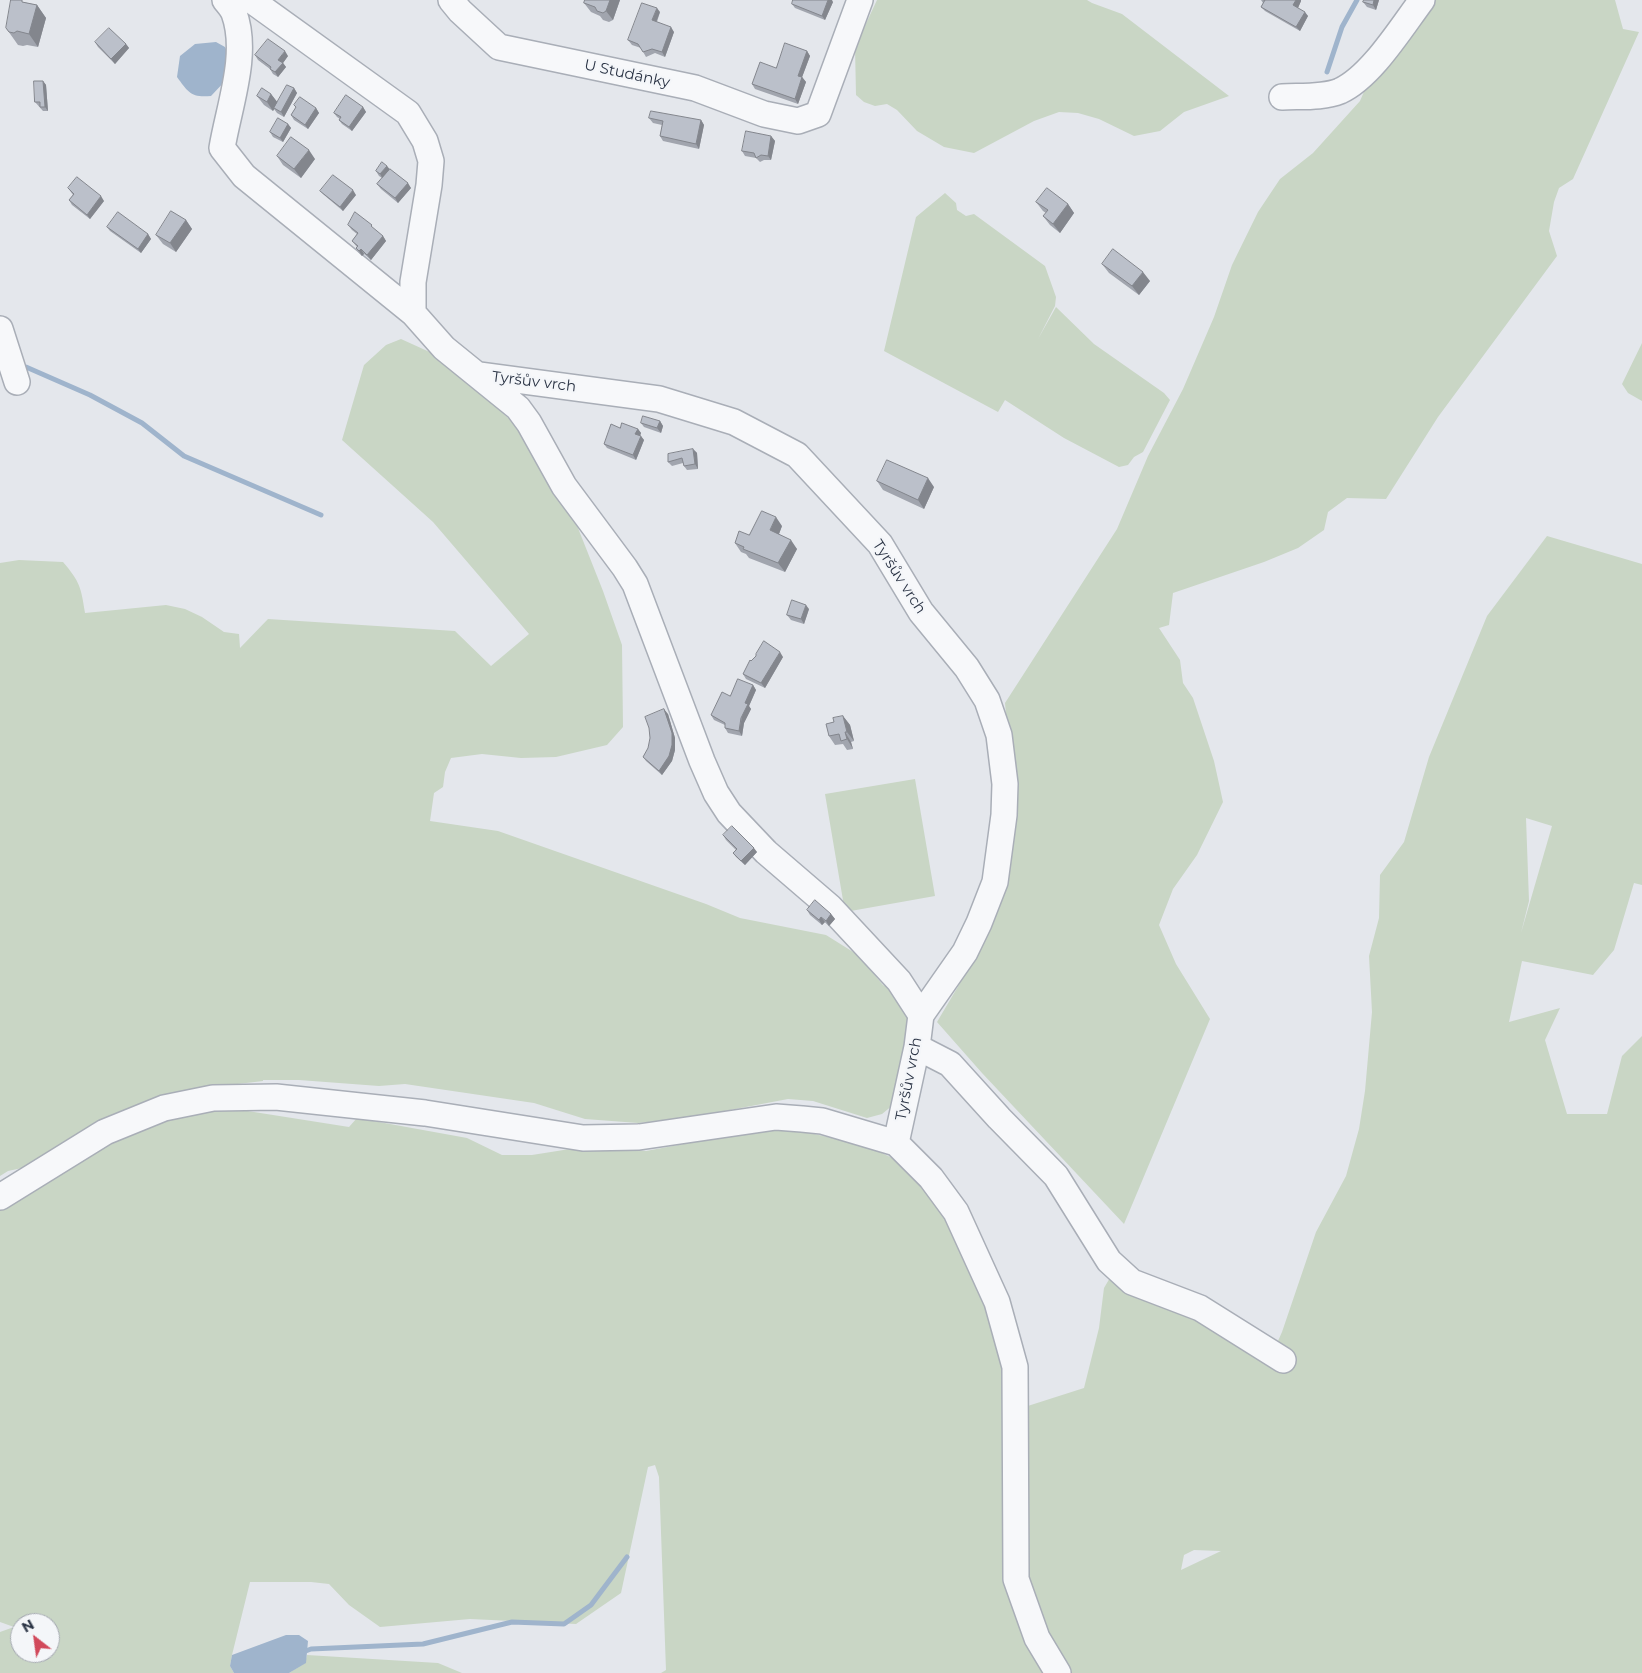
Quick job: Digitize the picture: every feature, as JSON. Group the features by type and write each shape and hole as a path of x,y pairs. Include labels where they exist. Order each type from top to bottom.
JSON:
{"street":[{"name":"Tyršův vrch","path":"225,0 234,11 239,35 240,60 222,148 244,176 413,313 444,348 480,375 518,408 564,486 625,568 634,584 702,761 716,793 729,813 766,852 830,907 899,981 921,1015"},
{"path":"251,0 408,113 425,141 431,161 429,185 413,282 413,313"},
{"name":"U Studánky","path":"451,0 460,11 499,47 695,88 764,114 798,121 818,114 860,0"},
{"path":"1282,97 1319,95 1340,91 1364,74 1422,0"},
{"path":"0,329 17,382"},
{"name":"Tyršův vrch","path":"480,375 659,398 734,422 797,454 880,544 920,612 976,681 987,700 999,735 1005,784 1004,815 995,882 965,952 921,1015 917,1047 896,1143"},
{"path":"917,1047 950,1064 999,1118 1056,1176 1109,1261 1132,1282 1200,1308 1283,1360"},
{"path":"0,1197 105,1132 164,1108 213,1098 276,1097 415,1112 583,1138 639,1137 776,1117 822,1121 896,1143 930,1178 956,1212 997,1302 1015,1367 1016,1579 1037,1638 1058,1673"}],"green space":[{"path":"877,0 1087,0 1122,14 1229,96 1184,112 1160,131 1134,136 1099,119 1078,113 1059,112 1034,121 974,153 944,147 917,131 897,110 887,104 875,106 864,102 856,95 855,47"},
{"path":"1436,0 1615,0 1623,29 1639,32 1573,179 1559,188 1554,202 1549,231 1557,256 1438,417 1386,499 1347,498 1328,512 1324,530 1298,548 1264,562 1173,593 1169,625 1159,628 1180,660 1183,683 1193,698 1214,761 1223,802 1197,855 1173,889 1159,925 1176,964 1210,1019 1124,1224 982,1073 937,1022 963,978 994,914 1012,783 1005,703 1117,529 1148,456 1183,389 1214,317 1232,265 1258,212 1280,179 1313,153 1360,101 1366,87"},
{"path":"945,193 956,203 957,210 966,216 974,214 1045,266 1056,297 1055,306 1038,339 1056,307 1094,344 1164,393 1170,400 1143,452 1134,457 1128,465 1119,467 1064,438 1005,400 998,412 884,351 916,217"},
{"path":"401,339 434,354 518,427 576,523 622,645 623,727 607,745 556,757 521,758 482,754 451,758 445,772 443,787 434,793 430,821 498,831 706,904 740,918 826,935 858,955 883,985 896,991 903,1002 908,1022 905,1053 893,1105 882,1114 867,1118 813,1101 788,1099 688,1118 638,1123 585,1119 534,1103 405,1084 379,1086 299,1080 263,1080 188,1090 117,1115 36,1165 8,1171 0,1176 0,563 19,560 63,562 79,585 85,613 166,605 185,609 202,617 224,632 239,634 240,648 268,619 455,631 491,666 529,634 433,522 342,440 364,365 386,345"},
{"path":"1642,343 1642,401 1628,393 1622,384"},
{"path":"1547,536 1642,564 1642,885 1634,883 1614,950 1593,975 1522,961 1509,1022 1560,1008 1545,1040 1567,1114 1607,1114 1622,1056 1642,1036 1642,1673 661,1673 666,1670 659,1477 655,1465 648,1467 621,1593 576,1624 470,1619 380,1627 349,1605 329,1584 311,1582 250,1582 230,1666 234,1673 0,1673 0,1632 10,1628 10,1663 60,1663 60,1613 10,1613 10,1626 0,1622 0,1208 125,1132 216,1106 349,1127 357,1118 467,1138 502,1155 532,1155 595,1145 646,1151 780,1126 862,1145 896,1160 913,1174 959,1235 1007,1355 1009,1412 1084,1388 1099,1328 1104,1288 1111,1276 1203,1320 1269,1361 1282,1332 1316,1232 1346,1176 1359,1129 1365,1091 1372,1012 1369,956 1379,918 1380,875 1404,842 1429,757 1487,616","holes":["1526,818 1552,826 1521,933 1529,901","1194,1550 1221,1551 1181,1570 1184,1555"]},
{"path":"915,779 935,896 845,912 825,794"},
{"path":"307,1655 438,1663 462,1673 289,1673 305,1663"}],"water":[{"path":"216,42 225,47 230,57 227,79 211,96 194,95 187,90 177,77 180,56 195,44"},
{"path":"286,1635 299,1635 308,1641 306,1663 289,1673 234,1673 230,1666 232,1655"}],"building":[{"path":"11,0 22,0 22,2 37,5 29,34 17,31 14,33 9,32 6,28"},
{"path":"585,0 610,0 606,11 603,13 597,11 595,7 584,3"},
{"path":"793,0 828,0 822,16 792,4"},
{"path":"1265,0 1296,0 1293,5 1305,12 1296,27 1261,7"},
{"path":"1364,0 1374,0 1373,5 1363,2"},
{"path":"642,3 657,8 652,20 671,27 662,52 652,49 643,52 638,44 628,40"},
{"path":"109,28 126,44 111,59 95,42"},
{"path":"268,39 285,51 278,60 283,63 275,72 255,55"},
{"path":"785,43 807,51 798,76 802,77 795,99 752,84 760,62 776,68"},
{"path":"34,81 43,81 45,107 40,107 40,102 35,102"},
{"path":"287,85 294,88 281,112 274,108"},
{"path":"262,88 271,94 267,102 257,96"},
{"path":"346,95 363,107 349,127 339,120 341,117 334,113"},
{"path":"300,97 316,108 305,125 291,115 296,107 294,105"},
{"path":"651,111 701,120 696,144 660,136 663,121 649,118"},
{"path":"278,118 288,124 280,138 270,132"},
{"path":"746,131 771,136 768,156 761,155 756,158 754,153 742,151"},
{"path":"291,137 309,150 294,169 277,156"},
{"path":"382,162 387,166 380,174 376,171"},
{"path":"390,169 408,183 395,198 377,184"},
{"path":"333,175 353,190 340,207 320,191"},
{"path":"77,177 101,196 87,215 69,200 74,194 68,188"},
{"path":"1047,188 1068,204 1053,224 1043,216 1048,210 1036,202"},
{"path":"171,211 186,220 170,243 156,235"},
{"path":"118,212 148,234 138,249 107,227"},
{"path":"355,212 383,236 367,255 361,249 359,251 356,248 358,246 352,241 358,233 348,225"},
{"path":"1113,249 1143,272 1132,286 1102,264"},
{"path":"643,416 660,421 657,428 641,423"},
{"path":"622,423 638,429 635,434 641,436 633,455 604,444 611,424 620,428"},
{"path":"693,449 695,464 684,466 682,458 668,462 668,454"},
{"path":"887,460 928,478 918,500 877,481"},
{"path":"762,511 776,517 770,530 791,540 778,563 743,549 744,547 735,543 739,531 749,535"},
{"path":"792,600 806,605 801,619 787,615"},
{"path":"764,641 780,652 761,683 743,674 750,660 756,656"},
{"path":"738,679 753,685 745,703 748,704 741,718 739,731 725,728 725,723 711,715 722,692 730,696"},
{"path":"664,709 672,733 672,745 669,756 659,771 643,757 648,748 650,738 645,717"},
{"path":"843,716 847,739 841,741 839,734 829,736 826,724 834,722 833,718"},
{"path":"732,826 754,848 741,861 733,853 737,849 723,835"},
{"path":"815,900 831,914 826,921 821,917 819,920 807,910"}],"waterway":[{"path":"1327,72 1342,27 1357,0"},
{"path":"26,367 90,395 142,423 184,456 321,515"},
{"path":"303,1652 311,1649 423,1644 512,1622 564,1624 591,1605 627,1557"}]}
